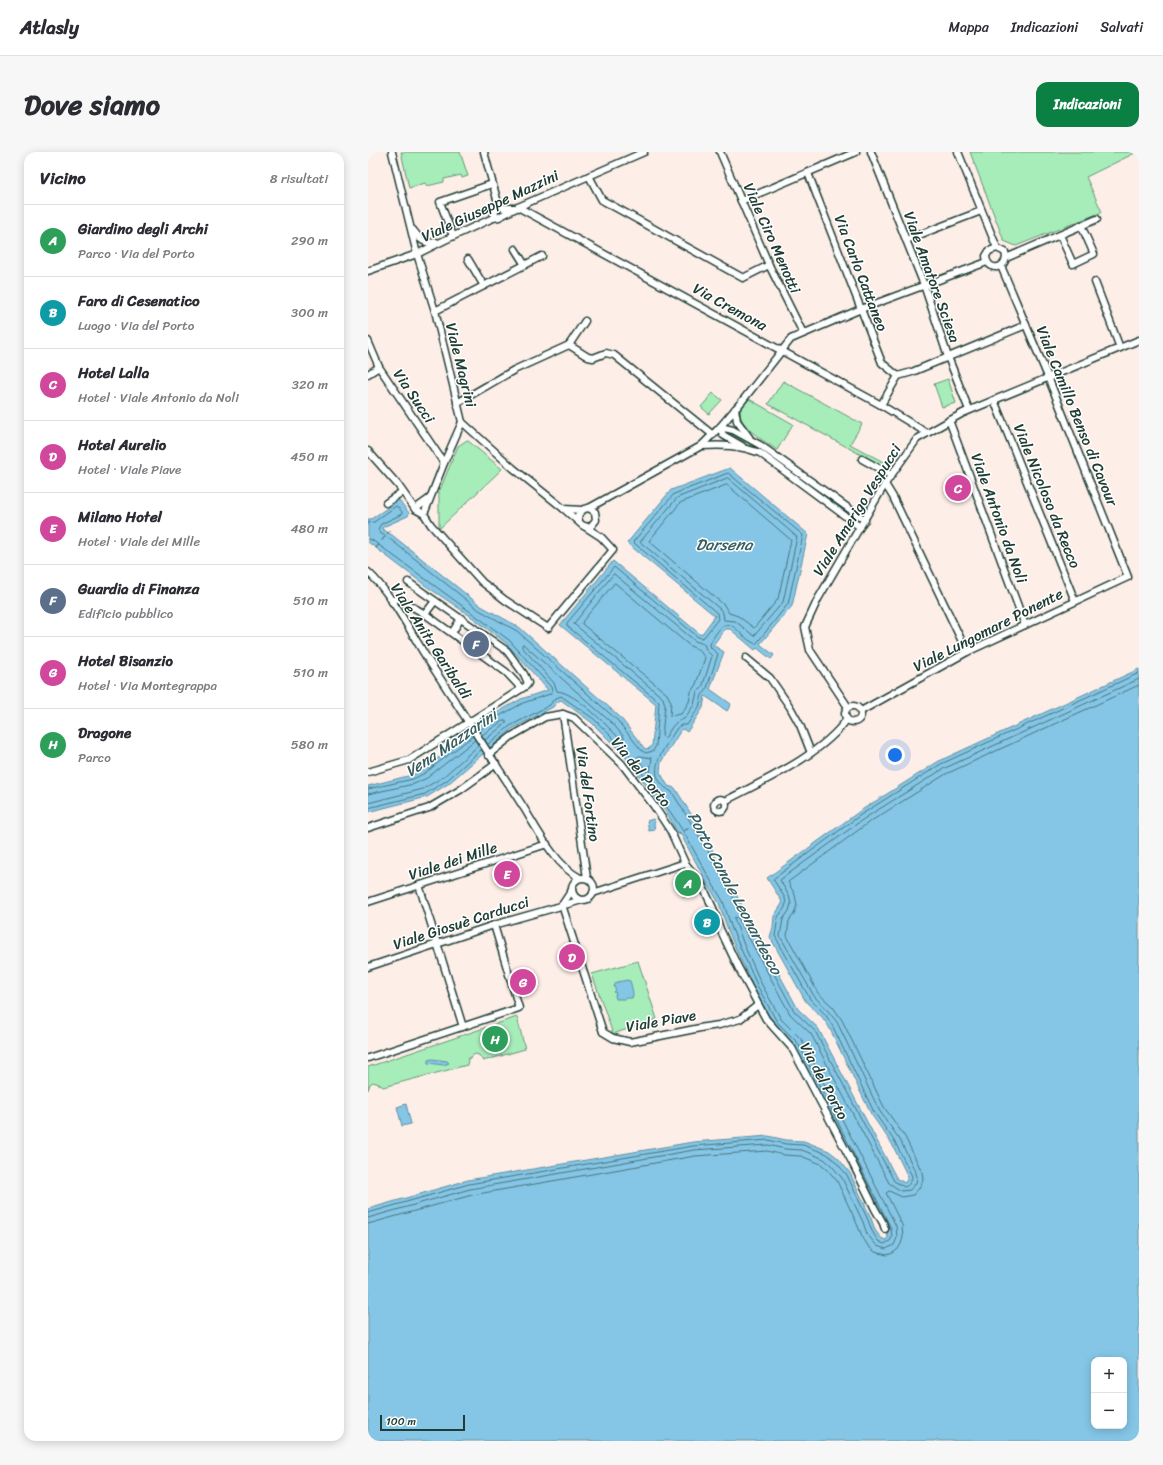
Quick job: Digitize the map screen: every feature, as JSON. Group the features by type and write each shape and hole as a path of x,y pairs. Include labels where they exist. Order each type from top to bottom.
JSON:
{"street":[{"name":"Viale Magrini","path":"392,152 417,254 435,311 462,422 513,468 581,524 601,538 613,550 548,628 505,600 482,582 436,530 424,514"},
{"path":"484,152 498,203 493,218"},
{"name":"Viale Giuseppe Mazzini","path":"368,271 417,254 517,207 644,152"},
{"name":"Viale Ciro Menotti","path":"720,152 769,265 803,333"},
{"path":"741,201 856,152"},
{"name":"Viale Amatore Sciesa","path":"871,152 924,285 948,357 969,410"},
{"path":"958,152 997,248 1005,252 1006,258 1004,264 995,268 989,265 986,256 989,251 997,248"},
{"name":"Via Carlo Cattaneo","path":"808,173 882,363 898,376"},
{"path":"589,176 602,200 743,278 769,265"},
{"path":"453,236 440,202 492,184"},
{"name":"Via Cremona","path":"498,203 503,208 510,209 517,207 881,405 927,433"},
{"path":"906,240 981,211"},
{"path":"1006,258 1097,219"},
{"path":"409,221 419,238 425,243 445,240"},
{"path":"1060,234 1073,264 1094,254 1082,225"},
{"path":"515,249 524,265"},
{"path":"435,311 542,256"},
{"path":"468,259 484,286"},
{"path":"601,502 595,512 597,517 592,526 581,524 578,515 586,509 701,446 720,427 791,339 860,309 987,262"},
{"name":"Viale Camillo Benso di Cavour","path":"1001,266 1128,577"},
{"path":"1095,282 1120,348"},
{"path":"457,403 514,370 569,345 585,321"},
{"path":"881,405 898,376 912,372 1026,325"},
{"name":"Viale Amerigo Vespucci","path":"848,707 810,650 805,627 818,599 885,484 917,439 969,410 1139,340"},
{"name":"Via Succi","path":"368,341 379,367 444,463"},
{"path":"569,345 593,358 606,353 614,355 713,435"},
{"path":"368,374 379,367"},
{"name":"Viale Nicoloso da Recco","path":"994,400 1075,601"},
{"path":"735,409 737,421 751,439"},
{"name":"Viale Antonio da Noli","path":"949,420 1025,626"},
{"path":"368,451 398,485 415,510 424,514 462,422"},
{"path":"720,427 733,430 751,439 864,520"},
{"path":"720,427 723,435 760,453 860,527"},
{"path":"701,446 720,445 745,447"},
{"path":"862,459 891,475"},
{"path":"781,469 786,463"},
{"path":"885,484 893,497 967,652"},
{"path":"386,503 402,492"},
{"path":"415,510 429,499"},
{"path":"564,509 586,509 595,512"},
{"name":"Viale Magrini","path":"595,522 601,538"},
{"name":"Viale Anita Garibaldi","path":"368,572 392,602 488,755 496,764 547,844 562,864 572,874 584,878"},
{"name":"Viale Lungomare Ponente","path":"725,801 811,753 839,730 847,719 852,722 857,721 861,717 861,711 967,652 1128,577"},
{"path":"368,772 409,760 526,686 528,683 524,674 507,651 408,582"},
{"path":"392,602 397,598 425,614 506,672 521,688"},
{"path":"425,614 435,601"},
{"path":"452,633 461,618"},
{"path":"746,658 770,678 782,695 800,725 811,753"},
{"path":"847,719 845,711 848,707 856,706 861,711"},
{"path":"488,755 512,736 545,718 563,714"},
{"name":"Via del Porto","path":"563,714 574,718 622,764 670,830 685,863 701,883 738,967 772,1027 792,1048 852,1162 885,1229"},
{"name":"Via del Fortino","path":"563,714 584,878"},
{"path":"368,828 429,808 460,790 496,764"},
{"name":"Viale dei Mille","path":"368,902 547,844"},
{"path":"572,888 575,896 582,900 588,898 593,893 685,863"},
{"name":"Viale Anita Garibaldi","path":"562,864 572,888"},
{"path":"562,905 577,880 584,878 590,880 594,886 593,893"},
{"path":"419,885 463,1027"},
{"name":"Viale Giosuè Carducci","path":"368,967 494,925 582,900"},
{"name":"Viale Piave","path":"562,905 603,1032 613,1038 630,1042 719,1025 740,1020 758,1004"},
{"path":"368,1058 519,1008 494,925"}],"green space":[{"path":"401,152 460,152 468,176 462,178 461,175 444,179 444,182 427,186 425,183 409,188"},
{"path":"970,152 1137,152 1086,177 1102,212 1016,246 1004,241"},
{"path":"948,379 956,403 942,407 934,384"},
{"path":"783,381 862,424 850,444 889,465 887,469 768,404"},
{"path":"713,393 722,400 709,414 701,407"},
{"path":"749,399 793,424 777,450 759,438 743,421 740,415 741,409"},
{"path":"727,431 761,448 782,463 780,465 760,451 728,437 725,432"},
{"path":"467,440 502,469 439,529 439,492 458,446"},
{"path":"786,466 856,516 857,519 854,519 785,468"},
{"path":"681,871 688,873 701,890 684,897 676,873"},
{"path":"638,961 657,1019 613,1034 592,974"},
{"path":"517,1017 525,1049 483,1061 479,1055 475,1054 468,1059 467,1065 383,1087 373,1082 370,1084 368,1090 368,1067"}],"water":[{"path":"730,468 808,534 792,606 760,644 774,655 771,659 757,648 755,650 730,629 725,629 713,645 724,652 710,689 731,704 727,711 705,696 703,708 687,732 683,729 681,730 661,762 660,772 668,786 675,788 712,848 798,1009 818,1028 897,1179 905,1183 908,1177 892,1144 871,1114 829,1027 822,1017 806,1002 770,937 774,916 782,904 767,878 860,811 939,761 1139,669 1139,1441 368,1441 368,1209 468,1180 693,1142 768,1136 786,1140 804,1141 829,1151 838,1158 850,1173 875,1230 881,1238 886,1240 888,1237 888,1230 794,1045 774,1025 754,989 728,930 719,903 680,833 677,832 668,815 623,754 591,722 561,700 553,707 512,729 448,784 427,797 368,812 368,786 412,775 423,770 491,716 521,699 548,690 506,643 469,615 426,586 368,542 368,519 371,519 399,500 409,513 408,516 383,527 382,529 392,535 481,606 519,627 620,717 645,749 650,748 652,745 656,704 560,625 613,561 701,635 715,616 627,543 671,490"},
{"path":"653,819 655,821 655,830 649,831 647,821"},
{"path":"627,980 630,981 631,984 633,994 632,998 616,999 616,993 614,992 616,990 614,987 616,983"},
{"path":"432,1059 447,1061 449,1063 444,1065 428,1063 428,1060"},
{"path":"406,1104 411,1124 402,1126 397,1107"}],"ferry route":[{"path":"376,548 391,529"},
{"path":"676,835 699,823"}],"place":[{"name":"Hotel Lalla","path":"958,488"},
{"name":"Guardia di Finanza","path":"476,644"},
{"name":"Milano Hotel","path":"507,874"},
{"name":"Giardino degli Archi","path":"688,883"},
{"name":"Faro di Cesenatico","path":"707,922"},
{"name":"Hotel Aurelio","path":"572,957"},
{"name":"Hotel Bisanzio","path":"523,982"},
{"name":"Dragone","path":"495,1039"}],"water label":[{"name":"Darsena","path":"724,544"},
{"name":"Vena Mazzarini","path":"451,743"},
{"name":"Porto Canale Leonardesco","path":"735,893"}]}
